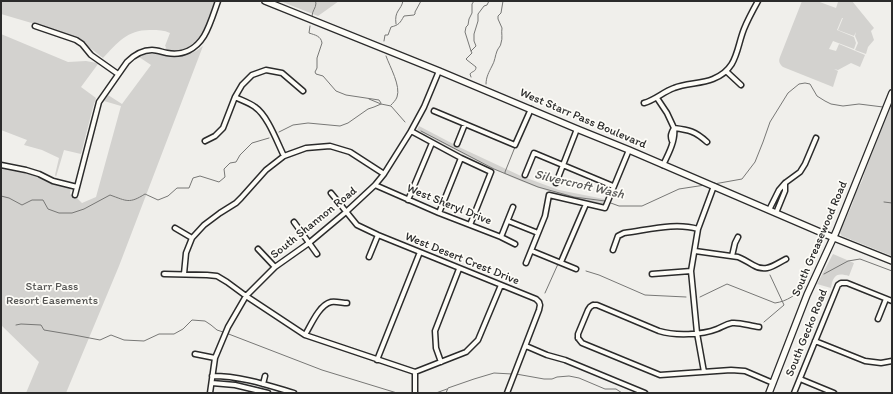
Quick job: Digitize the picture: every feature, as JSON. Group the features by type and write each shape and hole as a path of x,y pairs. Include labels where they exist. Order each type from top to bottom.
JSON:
{"street":[{"path":"75,195 99,102 118,74 133,56 140,52 152,50 176,54 184,53 198,44 204,35 218,1"},
{"name":"West Starr Pass Boulevard","path":"265,1 531,109 833,238 892,261"},
{"path":"644,103 657,98 675,87 714,79 723,74 731,65 736,56 744,30 758,1"},
{"path":"35,26 76,40 82,44 91,55 118,74"},
{"path":"205,141 215,136 223,128 235,97 242,85 252,75 266,70 282,73 303,91"},
{"name":"South Shannon Road","path":"210,393 215,358 228,327 246,296 275,266 309,243 375,185 384,174 424,107 439,71"},
{"path":"726,71 741,85"},
{"name":"South Greasewood Road","path":"769,393 807,295 833,238 892,93"},
{"path":"235,97 255,107 263,115 284,156"},
{"path":"657,98 668,113 674,128 674,138 663,165"},
{"path":"434,111 515,145 531,109"},
{"path":"457,144 465,124"},
{"path":"674,128 694,132 707,142"},
{"path":"556,183 577,129"},
{"path":"410,131 491,172 470,225"},
{"path":"769,210 779,190 785,183 800,172 806,164 816,138"},
{"path":"408,200 432,143"},
{"path":"184,274 186,253 192,238 204,225 236,203 266,170 284,156 306,148 330,146 350,152 384,174"},
{"path":"526,264 545,216 549,195 605,208 629,150"},
{"path":"525,176 534,153 613,186"},
{"path":"439,213 461,158"},
{"path":"1,165 26,170 53,181 77,187"},
{"path":"776,213 785,191 785,183"},
{"name":"West Sheryl Drive","path":"375,185 515,244"},
{"path":"704,372 697,333 691,271 698,229 714,186"},
{"name":"West Desert Crest Drive","path":"331,193 357,225 501,286 541,301 526,346"},
{"path":"776,195 782,197"},
{"path":"561,262 586,204"},
{"path":"501,237 513,207"},
{"path":"508,221 538,233"},
{"path":"294,222 317,254"},
{"path":"613,250 618,236 624,233 679,226 689,226 698,229"},
{"path":"175,228 192,238"},
{"path":"369,257 378,235"},
{"path":"732,256 738,236"},
{"path":"258,249 275,266"},
{"path":"532,251 576,269"},
{"path":"695,251 744,259 754,266 761,268 769,268 786,259"},
{"path":"377,360 420,252"},
{"path":"441,362 436,348 435,332 459,268"},
{"path":"652,274 691,271"},
{"path":"164,274 216,276 305,335 415,372 466,352 478,340 501,286"},
{"name":"South Gecko Road","path":"794,393 838,285 847,283 886,299"},
{"path":"878,319 886,299 892,301"},
{"path":"305,335 321,308 331,302 348,303"},
{"path":"759,327 731,323 717,329 697,333 678,335 668,334 593,304 588,310 577,339 582,343 660,375 731,370 745,371 773,382"},
{"path":"286,330 289,325"},
{"path":"815,341 865,361 881,363 892,361"},
{"path":"507,393 526,346 547,355 565,360 644,393"},
{"path":"195,354 215,358"},
{"path":"415,372 415,393"},
{"path":"212,376 236,378 263,384 281,391 294,393"},
{"path":"263,384 265,376"},
{"path":"800,379 834,393"},
{"path":"212,383 235,385 268,393"}],"green space":[{"name":"Starr Pass Resort Easements","path":"1,1 215,1 217,4 205,34 190,50 189,54 203,46 119,266 66,393 26,393 39,362 1,325 1,167 29,174 49,182 71,188 70,194 82,203 96,197 121,106 104,101 108,95 122,104 151,65 139,57 148,54 163,55 170,33 156,30 144,30 130,34 119,42 103,58 85,42 57,34 52,29 1,14"},
{"path":"280,1 339,1 318,16"},
{"path":"802,1 817,1 836,8 838,2 836,1 852,1 874,28 871,31 874,40 868,47 866,54 855,50 858,43 855,36 856,32 854,36 838,30 842,18 837,30 854,37 856,43 854,49 833,41 829,49 836,51 839,44 865,55 860,67 851,63 838,70 834,69 838,71 833,87 783,67 780,63 780,57"},
{"path":"1,34 68,62 86,61 98,64 81,87 96,98 81,154 64,150 56,177 55,175 59,158 42,150 24,145 27,140 1,130"},
{"path":"890,108 892,110 892,256 842,236 840,233"},
{"path":"419,126 459,147 521,176 559,190 604,199 603,204 551,192 516,179 417,130"},
{"path":"833,254 854,263 849,276 841,274 836,276 833,280 831,288 817,284"}],"waterway":[{"path":"312,16 316,5 315,1"},
{"path":"396,24 396,16 403,1"},
{"path":"384,41 385,35 388,35 391,27 399,23 404,16 415,14 421,1"},
{"path":"471,51 465,32 472,13 472,4 474,1"},
{"path":"471,77 470,74 475,71 476,67 466,59 476,46 474,34 478,21 478,14 489,1"},
{"path":"486,84 488,75 502,41 502,28 498,16 501,13 503,1"},
{"path":"310,26 309,33 319,37 322,43 317,58 316,74 323,76 336,91 346,95 379,100 381,103"},
{"path":"386,56 398,88 397,97 391,105"},
{"name":"Silvercroft Wash","path":"714,184 742,179 755,162 770,122 788,93 799,84 810,84 817,96 831,104 843,106 859,104 883,107"},
{"path":"369,99 381,104"},
{"name":"Silvercroft Wash","path":"279,132 293,125 308,123 340,126 348,123 368,109 381,104 391,106 405,122"},
{"name":"Silvercroft Wash","path":"421,131 494,169 538,187 574,197 605,201"},
{"name":"Silvercroft Wash","path":"1,196 9,198 22,205 32,200 43,200 48,209 59,213 72,213 84,209 110,195 120,199 131,200 145,194 158,200 168,196 177,188 189,188 193,178 200,176 219,182 225,177 224,169 230,163 236,162 240,155 252,143 269,138"},
{"path":"505,173 515,147"},
{"name":"Silvercroft Wash","path":"608,202 619,206 642,206 679,189 705,185"},
{"path":"884,202 892,203"},
{"path":"824,274 848,261 860,259 892,271"},
{"path":"545,293 558,264"},
{"path":"586,271 645,295 686,297"},
{"path":"764,322 784,305 770,275"},
{"path":"700,297 727,284 775,303 784,301 798,293 804,287"},
{"path":"16,325 41,325 44,330 100,340 111,335 124,340 144,341 159,334 174,334 183,329 192,320 205,321 217,330 223,332"},
{"path":"226,333 322,370 397,393"},
{"path":"446,393 448,388 494,373 512,374"},
{"path":"516,374 544,379 569,376 579,378 605,389 616,389 622,393"},
{"path":"436,393 447,389"}]}
